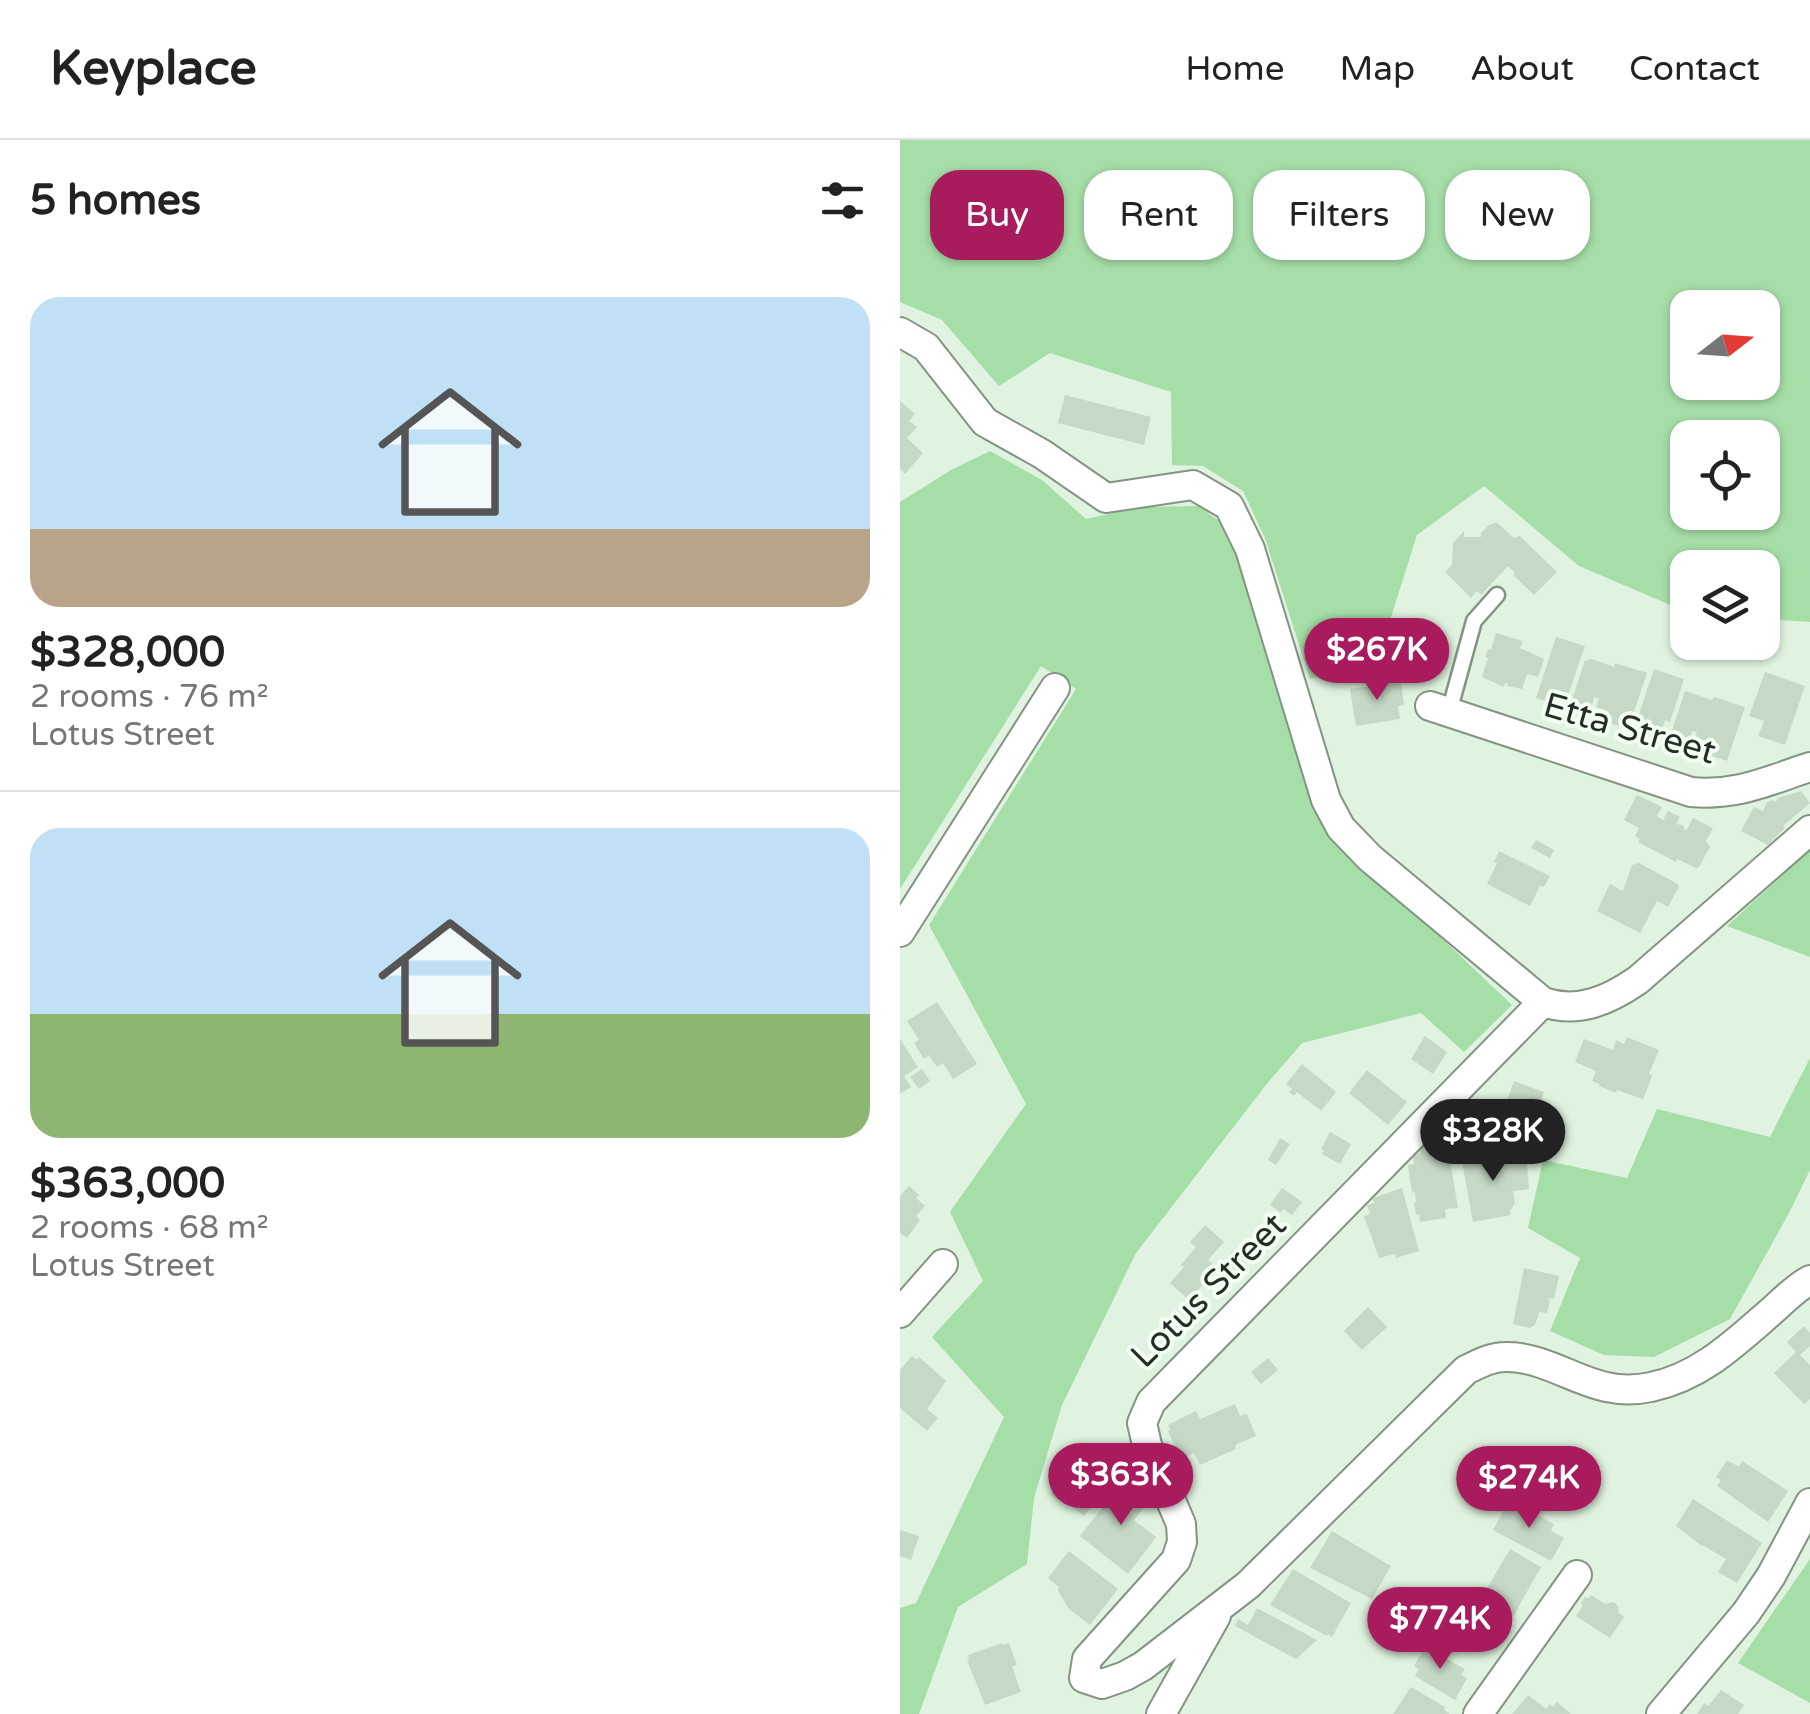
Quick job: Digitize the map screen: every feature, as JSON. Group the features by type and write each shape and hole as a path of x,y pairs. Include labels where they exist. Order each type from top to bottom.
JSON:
{"street":[{"path":"900,332 926,347 986,422 1106,498 1193,485 1229,506 1250,550 1326,800 1342,828 1370,858 1544,1002 1564,1009 1621,991 1810,830"},
{"path":"900,932 1055,688"},
{"name":"Etta Street","path":"1439,709 1692,792 1718,794 1741,790 1810,767"},
{"name":"Lotus Street","path":"1221,1606 1125,1676 1102,1684 1084,1678 1087,1659 1176,1560 1182,1542 1181,1524 1146,1445 1142,1424 1151,1402 1544,1002"},
{"path":"900,1313 942,1264"},
{"path":"1161,1714 1221,1606 1248,1585 1466,1370 1486,1360 1508,1357 1531,1361 1596,1386 1648,1388 1676,1380 1716,1358 1810,1280"},
{"path":"1661,1714 1746,1613 1810,1503"},
{"path":"1478,1714 1576,1575"}],"lane":[{"path":"1439,709 1474,621 1497,595"}],"green space":[{"path":"900,140 1810,140 1810,622 1780,620 1780,550 1670,550 1670,605 1579,566 1484,486 1417,535 1379,663 1310,679 1265,538 1243,491 1203,466 1172,465 1171,392 1050,353 999,386 942,320 900,302"},
{"path":"990,451 1042,480 1086,519 1139,507 1198,506 1229,528 1357,858 1512,1005 1464,1052 1421,1013 1302,1043 1136,1253 1062,1405 1034,1498 1027,1564 958,1607 919,1714 900,1714 900,1608 916,1603 1004,1417 932,1337 983,1281 950,1212 1026,1104 929,925 1076,689 1041,666 900,889 900,502"},
{"path":"1810,850 1810,957 1727,926"},
{"path":"1810,1058 1810,1170 1730,1319 1654,1357 1604,1355 1550,1331 1580,1258 1528,1228 1543,1160 1627,1178 1657,1109 1770,1137"},
{"path":"1810,1559 1810,1703 1738,1663"}],"building":[{"path":"1065,395 1151,417 1144,445 1058,423"},
{"path":"900,401 915,414 909,421 917,427 907,438 923,453 905,474 900,469"},
{"path":"1496,522 1514,538 1520,536 1557,572 1534,595 1508,566 1481,595 1477,591 1471,598 1445,572 1452,565 1453,543 1464,531 1464,537 1481,537"},
{"path":"1496,633 1523,641 1520,648 1544,659 1538,677 1527,674 1522,689 1505,683 1504,687 1482,677 1488,658 1485,657"},
{"path":"1556,637 1585,646 1564,707 1536,698"},
{"path":"1589,658 1647,673 1628,729 1600,720 1604,710 1596,707 1599,699 1594,697 1591,709 1571,703"},
{"path":"1654,669 1684,679 1670,722 1665,720 1659,737 1634,729"},
{"path":"1765,672 1805,686 1785,745 1758,736 1764,721 1749,716"},
{"path":"1401,682 1404,705 1398,706 1400,719 1356,726 1350,689"},
{"path":"1685,691 1745,707 1727,761 1700,752 1704,740 1695,738 1697,732 1692,731 1689,740 1671,734"},
{"path":"1801,791 1810,803 1768,845 1741,831 1754,807 1763,811 1767,802"},
{"path":"1637,795 1662,807 1657,816 1663,820 1668,811 1680,817 1676,824 1683,825 1686,831 1693,818 1713,828 1706,841 1710,847 1699,867 1677,859 1676,862 1638,842 1640,839 1635,836 1639,828 1624,820"},
{"path":"1536,840 1554,850 1550,858 1531,848"},
{"path":"1499,851 1550,876 1530,906 1487,884"},
{"path":"1639,863 1679,886 1668,907 1657,901 1640,933 1597,911 1610,884 1623,891 1632,865"},
{"path":"937,1002 977,1064 953,1079 943,1063 937,1067 929,1055 924,1059 914,1043 919,1040 907,1021"},
{"path":"1425,1036 1447,1052 1433,1074 1411,1059"},
{"path":"1627,1037 1659,1050 1643,1099 1599,1086 1592,1081 1596,1071 1575,1062 1584,1039 1613,1050 1616,1040 1624,1044"},
{"path":"900,1039 918,1067 904,1076 911,1087 900,1094"},
{"path":"1302,1064 1336,1092 1321,1111 1297,1092 1294,1096 1289,1092 1292,1089 1286,1084"},
{"path":"922,1069 930,1081 919,1089 910,1077"},
{"path":"1367,1070 1407,1102 1388,1125 1349,1093"},
{"path":"1514,1081 1544,1092 1543,1103 1554,1107 1539,1149 1490,1131 1494,1112 1501,1099 1507,1101"},
{"path":"1330,1132 1351,1144 1340,1164 1322,1154"},
{"path":"1280,1138 1290,1144 1276,1165 1268,1160"},
{"path":"1447,1141 1458,1208 1445,1209 1446,1218 1420,1222 1408,1165 1414,1164 1412,1154 1420,1153 1419,1146"},
{"path":"1498,1150 1500,1162 1527,1164 1529,1189 1513,1191 1511,1215 1473,1222 1461,1156"},
{"path":"909,1186 925,1206 907,1238 900,1233 900,1196"},
{"path":"1282,1188 1302,1202 1292,1215 1270,1205"},
{"path":"1402,1188 1419,1251 1379,1258 1364,1216 1370,1214 1367,1205 1374,1203 1373,1198"},
{"path":"1205,1225 1224,1242 1208,1260 1220,1274 1210,1285 1206,1281 1189,1300 1170,1283 1196,1247 1190,1242"},
{"path":"1234,1249 1248,1260 1237,1273 1224,1261"},
{"path":"1524,1268 1559,1276 1554,1299 1547,1298 1547,1313 1539,1312 1530,1328 1513,1324"},
{"path":"1368,1307 1387,1327 1362,1350 1344,1331"},
{"path":"1804,1326 1810,1333 1810,1346 1800,1355 1810,1365 1810,1399 1804,1404 1774,1373 1796,1352 1787,1342"},
{"path":"912,1356 917,1360 919,1357 946,1381 927,1409 938,1418 927,1431 900,1408 900,1370"},
{"path":"1268,1358 1278,1370 1261,1384 1251,1372"},
{"path":"1235,1404 1240,1416 1247,1414 1256,1436 1200,1465 1194,1453 1181,1459 1168,1425 1196,1411 1200,1419"},
{"path":"1072,1446 1092,1462 1104,1446 1126,1463 1084,1516 1051,1494"},
{"path":"1727,1460 1739,1467 1742,1461 1788,1491 1768,1522 1717,1486 1721,1480 1716,1477"},
{"path":"1125,1479 1147,1496 1141,1503 1145,1506 1134,1520 1156,1537 1128,1574 1080,1536"},
{"path":"1693,1499 1762,1543 1737,1583 1718,1572 1726,1559 1676,1526"},
{"path":"1509,1500 1554,1524 1551,1531 1564,1538 1551,1561 1493,1530"},
{"path":"900,1530 919,1536 911,1560 900,1556"},
{"path":"1332,1531 1391,1566 1372,1599 1310,1568"},
{"path":"1510,1549 1541,1567 1511,1620 1480,1603"},
{"path":"1069,1551 1118,1589 1090,1625 1068,1608 1059,1587 1048,1578"},
{"path":"1293,1569 1351,1603 1332,1637 1270,1605"},
{"path":"1454,1593 1481,1611 1461,1634 1444,1623 1440,1629 1433,1624"},
{"path":"1591,1595 1605,1604 1614,1602 1624,1617 1610,1638 1576,1616 1585,1597"},
{"path":"1257,1608 1317,1640 1296,1659 1235,1626 1238,1619 1248,1625"},
{"path":"1429,1640 1439,1645 1435,1652 1465,1669 1461,1675 1467,1678 1455,1700 1415,1676 1419,1669 1414,1666"},
{"path":"1009,1643 1021,1692 985,1705 968,1655"},
{"path":"1411,1687 1445,1707 1450,1714 1393,1714"},
{"path":"1721,1690 1744,1705 1738,1714 1697,1714 1704,1703 1708,1706"},
{"path":"1528,1695 1546,1709 1557,1702 1571,1714 1512,1714"}]}
